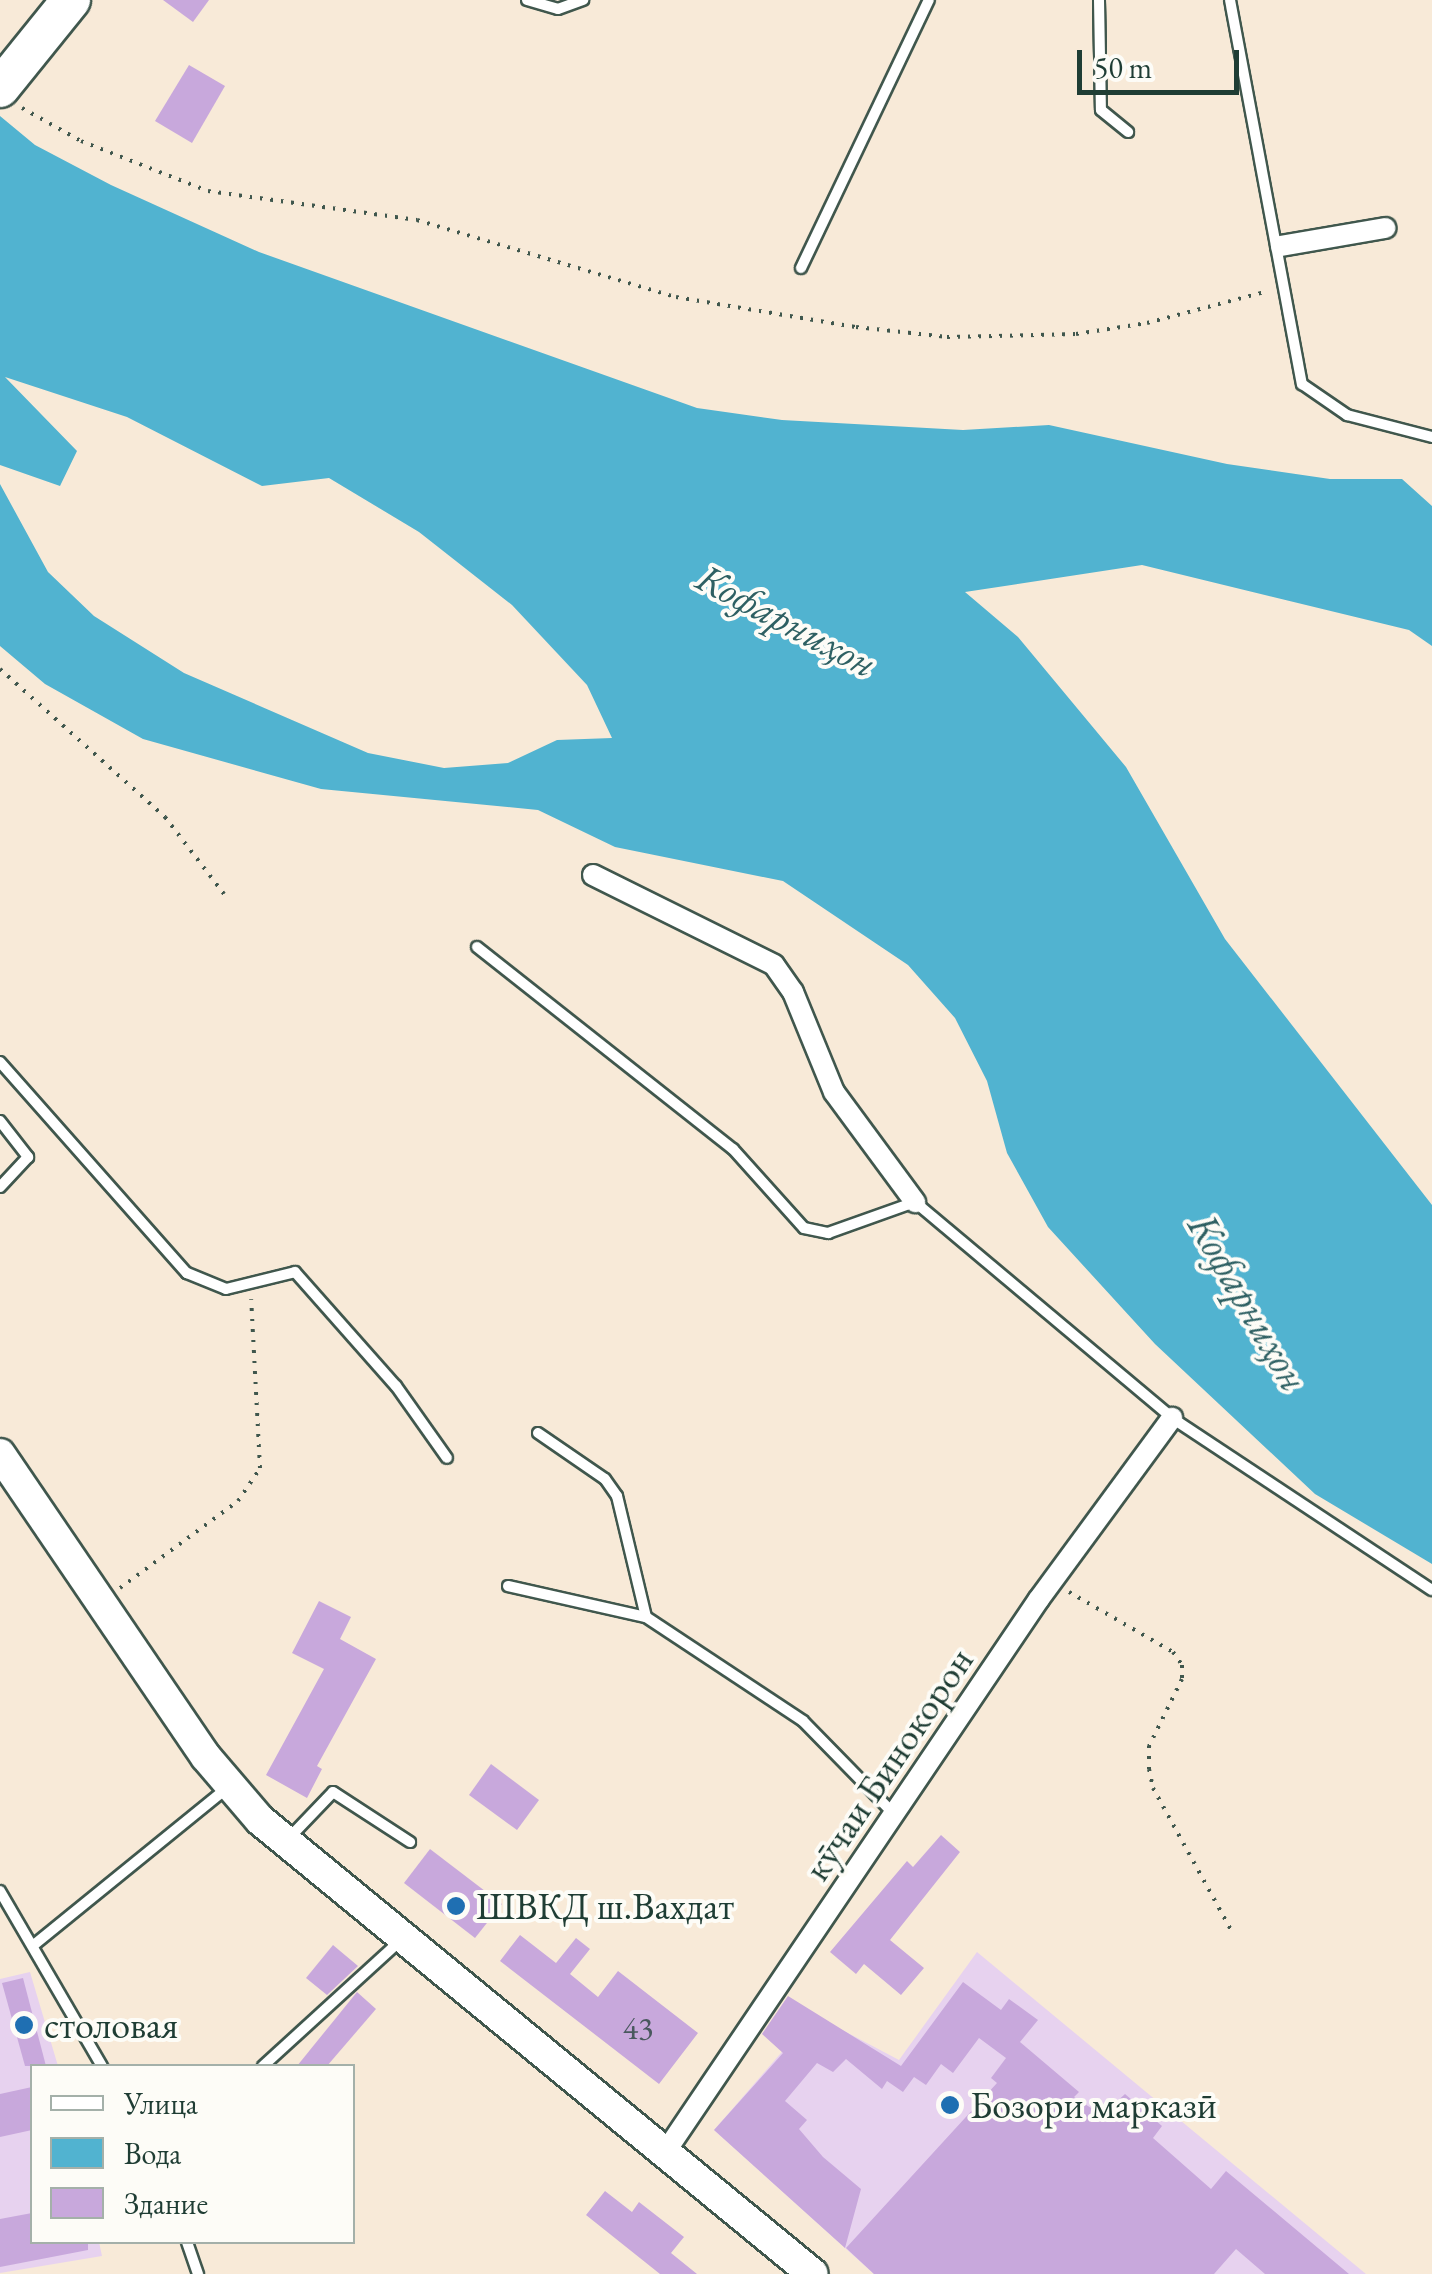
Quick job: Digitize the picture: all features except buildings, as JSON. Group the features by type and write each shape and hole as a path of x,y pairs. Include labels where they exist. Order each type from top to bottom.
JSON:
{"highway":[{"path":"10,84 71,0"}],"street":[{"path":"1281,246 1385,228"},
{"path":"593,876 774,965 793,992 834,1092 915,1202"},
{"name":"кӯчаи Бинокорон","path":"666,2151 898,1817 1052,1582 1172,1418"},
{"path":"0,1454 230,1786 286,1842 401,1941 814,2274"}],"lane":[{"path":"527,0 558,9 584,0"},
{"path":"800,268 929,0"},
{"path":"1099,0 1101,110 1128,132"},
{"path":"1230,0 1281,246 1302,384 1346,414 1432,437"},
{"path":"477,947 733,1149 804,1228 828,1233 915,1202 1172,1418 1432,1590"},
{"path":"0,1062 187,1274 226,1289 294,1272 396,1386 447,1458"},
{"path":"0,1121 28,1157 0,1187"},
{"path":"538,1433 605,1479 616,1496 646,1616"},
{"path":"508,1586 646,1616 802,1721 898,1817"},
{"path":"35,1944 230,1786"},
{"path":"286,1842 332,1792 410,1842"},
{"path":"0,1891 35,1944 101,2064"},
{"path":"265,2064 401,1941"},
{"path":"188,2244 198,2274"}],"path":[{"path":"10,84 81,142 208,190 417,220 676,297 856,327 947,338 1076,334 1147,323 1286,286"},
{"path":"0,669 165,817 224,894"},
{"path":"104,1600 238,1501 260,1468 251,1284"},
{"path":"1052,1582 1173,1652 1182,1665 1182,1679 1149,1746 1153,1788 1231,1930"}],"shaded area":[{"name":"Бозори марказӣ","path":"977,1952 1366,2274 874,2274 714,2130 814,2015 899,2060"},
{"path":"30,1972 57,2064 30,2064 30,2244 99,2244 102,2256 0,2273 0,1979"}],"water":[{"name":"Кофарниҳон","path":"0,116 35,145 111,185 259,252 697,408 782,420 963,430 1049,425 1227,464 1330,479 1402,479 1432,506 1432,646 1409,630 1142,565 965,592 1018,637 1126,767 1225,939 1432,1205 1432,1564 1315,1494 1155,1344 1048,1227 1007,1153 987,1081 955,1018 908,965 783,881 615,847 538,810 321,789 143,739 45,684 0,646 0,484 48,572 94,616 184,673 368,753 444,768 508,763 557,740 612,738 587,685 512,605 419,532 329,478 262,486 127,417 5,377 77,451 60,486 0,465"}],"place":[{"name":"ШВКД ш.Вахдат","path":"456,1906"},
{"name":"столовая","path":"24,2025"},
{"name":"Бозори марказӣ","path":"950,2105"}]}
